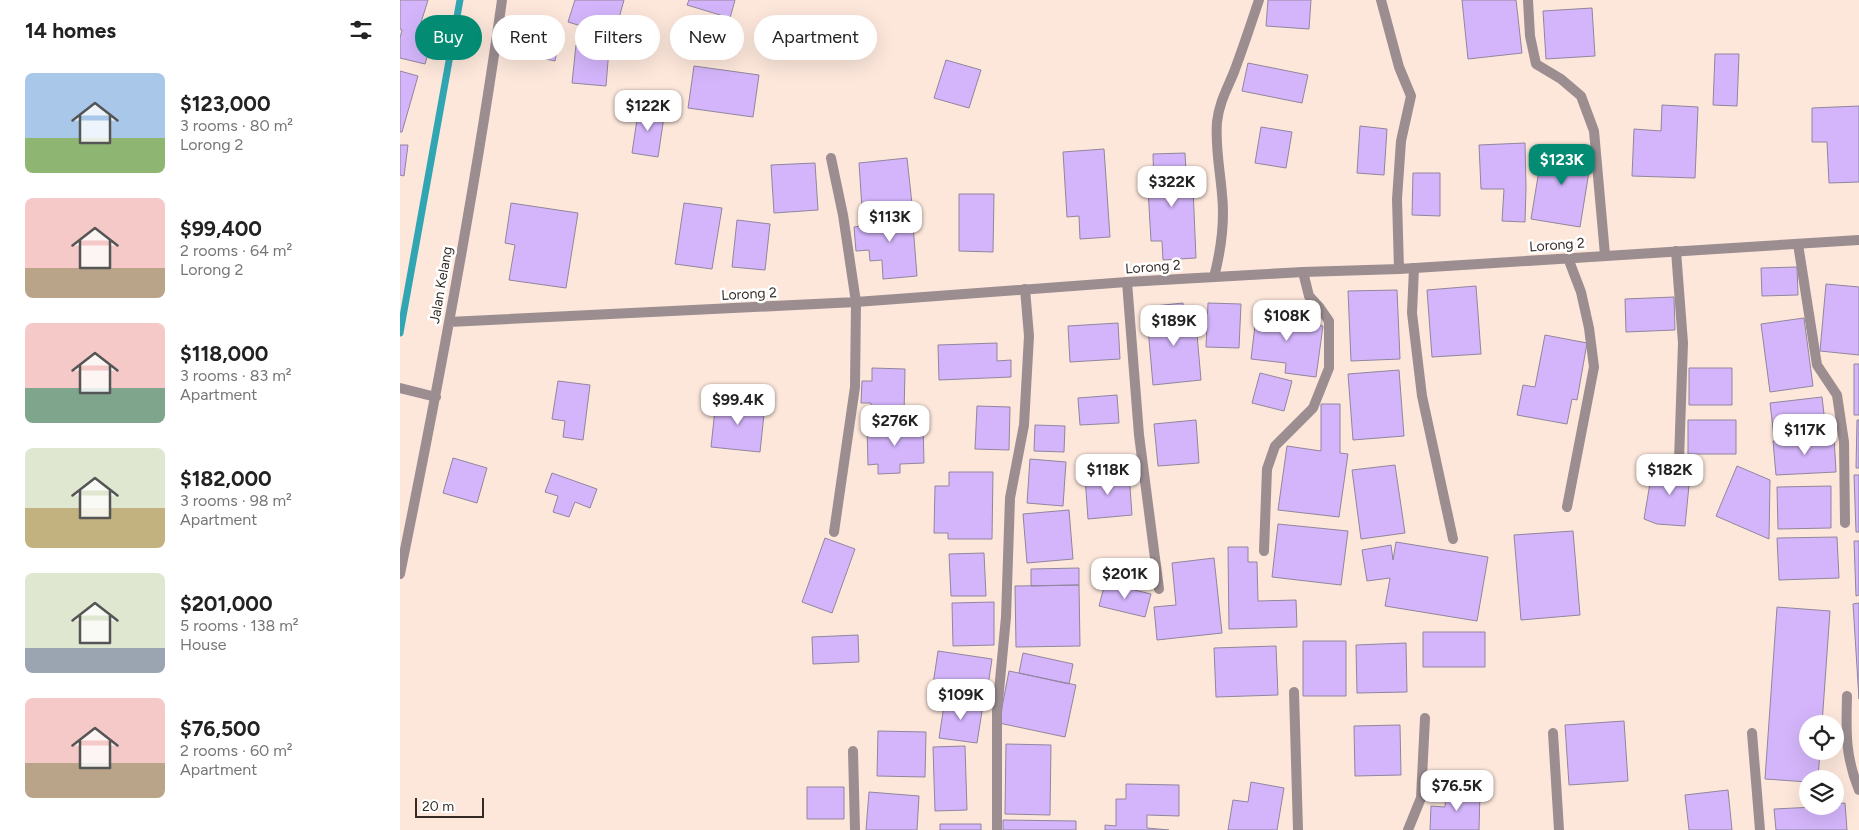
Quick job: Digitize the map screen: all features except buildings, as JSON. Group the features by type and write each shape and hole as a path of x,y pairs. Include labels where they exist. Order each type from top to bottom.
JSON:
{"street":[{"name":"Jalan Kelang","path":"400,574 436,396 485,121 502,0"},
{"path":"1214,277 1221,248 1223,221 1223,196 1217,145 1218,110 1259,0"},
{"path":"1381,0 1399,67 1411,96 1401,141 1398,180 1399,269"},
{"path":"1528,0 1530,36 1536,64 1561,79 1581,96 1594,131 1605,255"},
{"path":"831,158 843,215 856,302 856,387 834,532"},
{"name":"Lorong 2","path":"449,322 856,302 1127,282 1303,272 1399,269 1859,240"},
{"path":"1798,244 1817,365 1837,395 1844,442 1845,523"},
{"path":"1676,251 1683,343 1679,460"},
{"path":"1567,507 1594,368 1581,292 1568,258"},
{"path":"1414,268 1412,313 1422,396 1454,539"},
{"path":"1264,551 1267,469 1275,446 1313,408 1329,368 1329,321 1309,296 1303,272"},
{"path":"1127,282 1139,435 1160,590"},
{"path":"997,830 997,712 1006,617 1010,498 1024,425 1029,336 1025,289"},
{"path":"400,388 436,396"},
{"path":"1294,692 1298,830"},
{"path":"1848,696 1846,738 1854,777 1859,790"},
{"path":"1408,830 1421,798 1425,718"},
{"path":"1553,733 1558,830"},
{"path":"1752,733 1760,830"},
{"path":"853,751 855,830"}],"waterway":[{"path":"400,333 460,0"}]}
